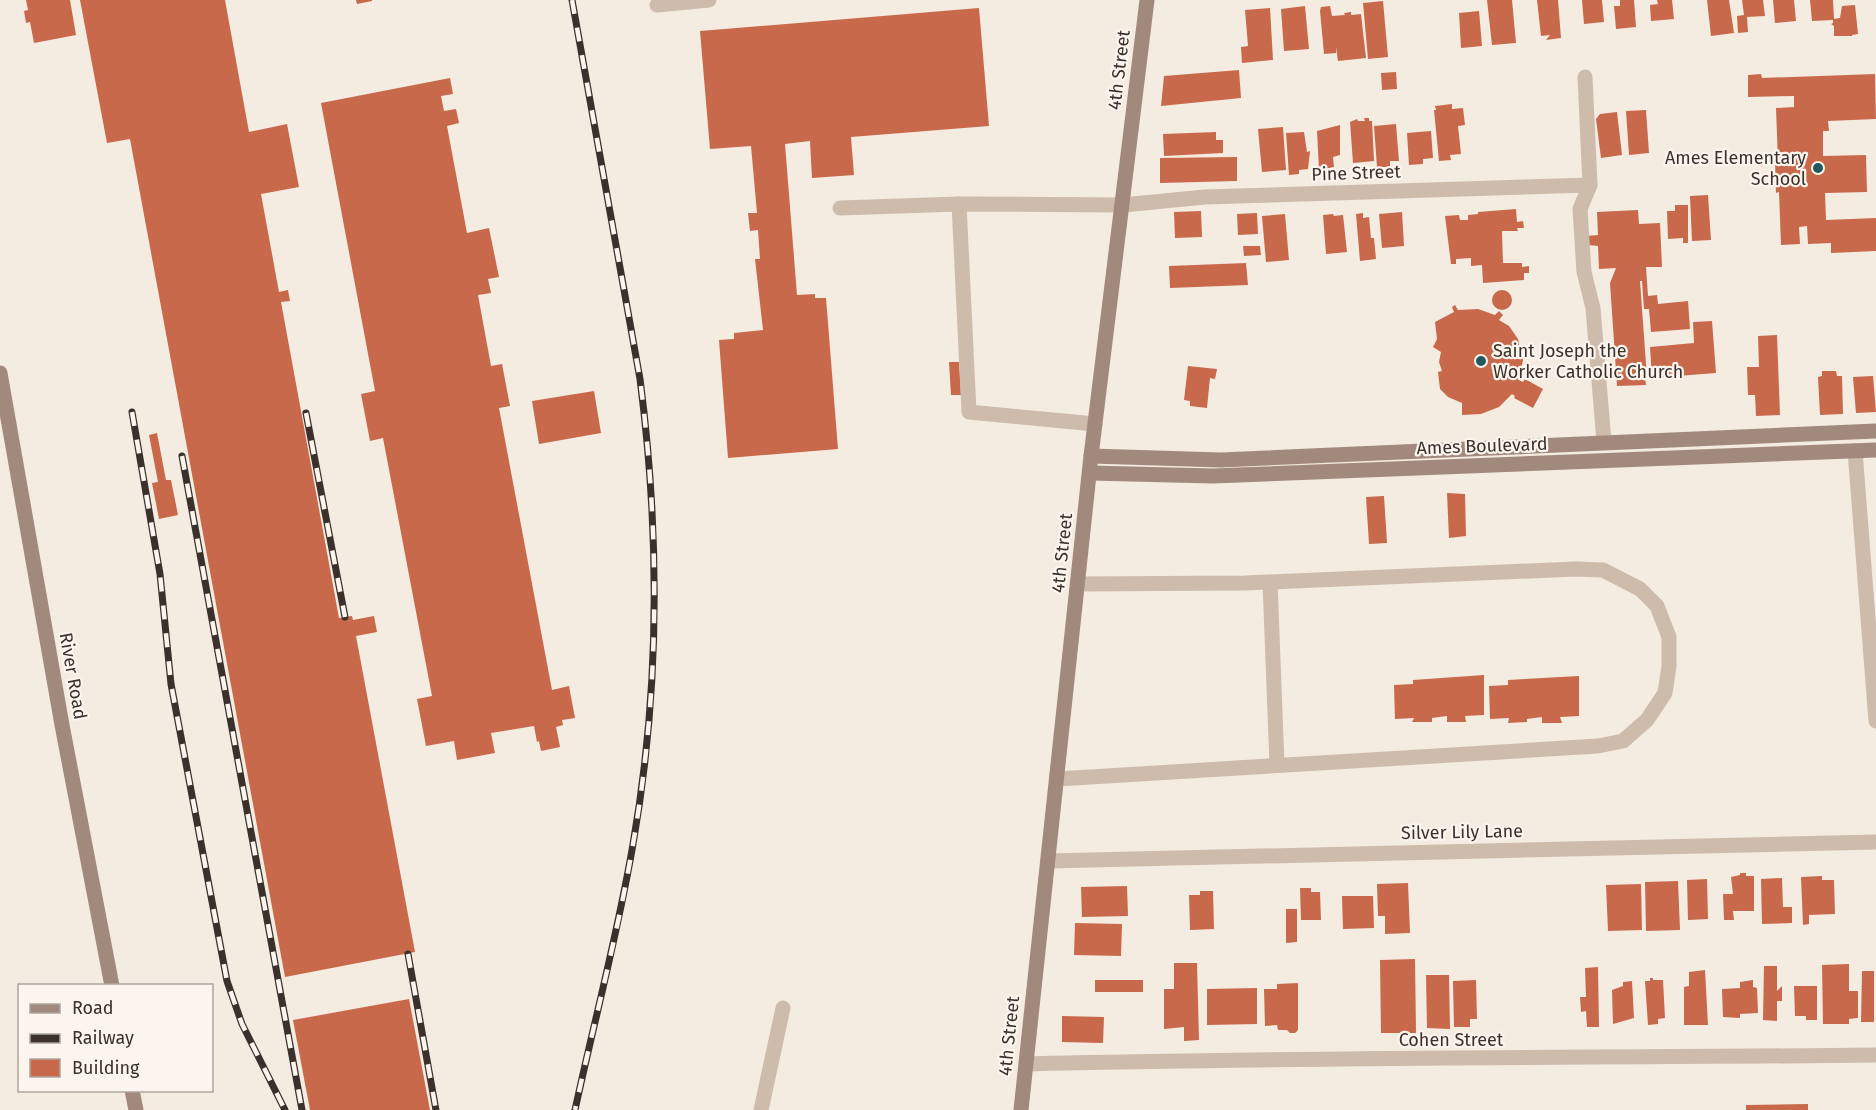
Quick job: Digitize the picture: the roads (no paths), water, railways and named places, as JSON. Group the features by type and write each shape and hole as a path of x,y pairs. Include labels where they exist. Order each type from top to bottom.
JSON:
{"main road":[{"name":"4th Street","path":"1021,1110 1095,424 1147,0"},
{"name":"River Road","path":"0,373 62,725 112,984"},
{"name":"Ames Boulevard","path":"1092,456 1221,460 1876,431"},
{"name":"Ames Boulevard","path":"1090,473 1213,476 1876,450"},
{"path":"132,1092 136,1110"}],"street":[{"path":"657,5 710,0"},
{"path":"1585,78 1590,185 1580,209 1584,272 1593,308 1604,442"},
{"name":"Pine Street","path":"840,208 959,204 1123,205 1205,197 1590,185"},
{"path":"959,204 969,412 1095,424"},
{"path":"1855,451 1876,721"},
{"path":"1057,779 1598,746 1623,741 1647,720 1665,693 1670,666 1669,637 1657,606 1640,589 1603,570 1270,582 1078,584"},
{"path":"1270,582 1277,765"},
{"name":"Silver Lily Lane","path":"1048,861 1876,842"},
{"path":"761,1110 783,1008"},
{"name":"Cohen Street","path":"1026,1064 1234,1059 1876,1055"}],"railway":[{"path":"572,0 640,379 647,437 654,554 652,670 642,786 627,877 575,1110"},
{"path":"132,412 160,574 171,684 227,981 242,1024 285,1110"},
{"path":"306,413 345,617"},
{"path":"182,456 302,1110"},
{"path":"408,954 436,1110"}],"place":[{"name":"Ames Elementary School","path":"1818,168"},
{"name":"Saint Joseph the Worker Catholic Church","path":"1481,361"}]}
